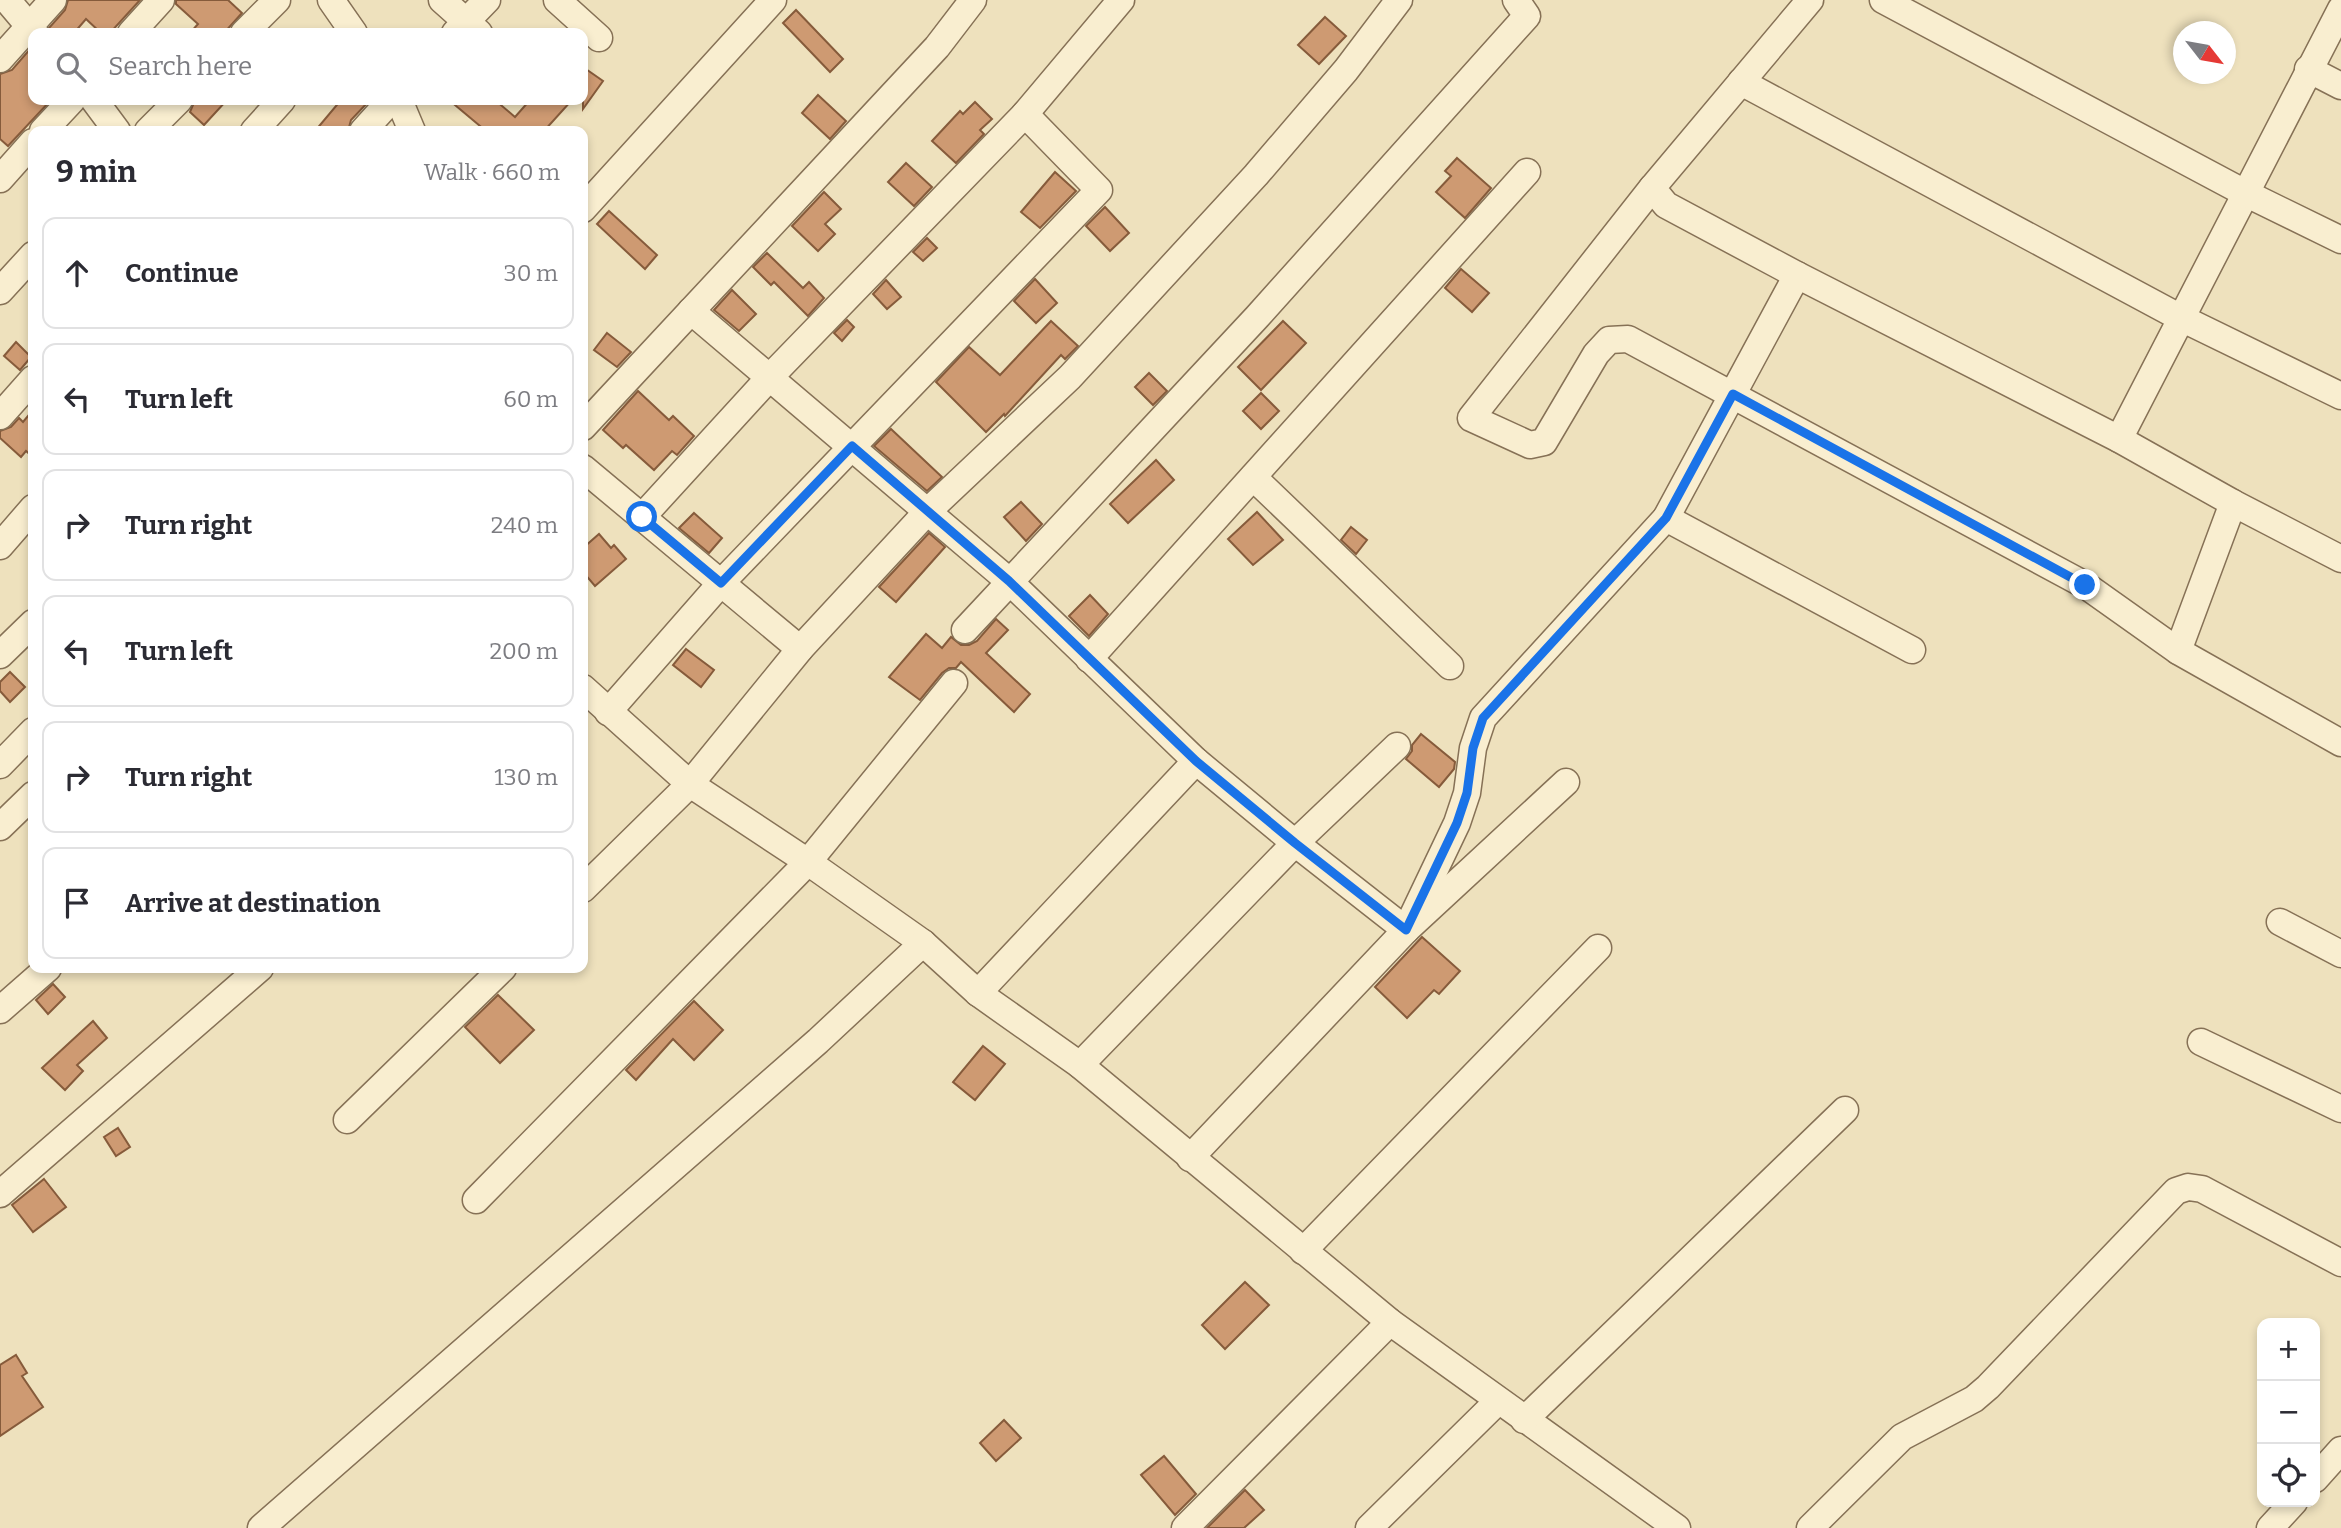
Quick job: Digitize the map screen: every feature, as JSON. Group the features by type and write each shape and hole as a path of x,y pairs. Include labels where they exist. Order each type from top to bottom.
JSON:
{"street":[{"path":"8,0 30,28"},
{"path":"33,28 53,0"},
{"path":"136,28 161,0"},
{"path":"249,28 277,0"},
{"path":"331,0 346,28"},
{"path":"442,0 465,28"},
{"path":"468,28 487,0"},
{"path":"557,0 588,28"},
{"path":"588,204 773,0"},
{"path":"588,422 937,47 973,0"},
{"path":"642,517 770,377 1025,114 1121,0"},
{"path":"588,884 690,784 800,649 926,512 1070,377 1265,164 1346,70 1399,0"},
{"path":"965,630 1257,317 1528,16 1516,0"},
{"path":"1810,0 1652,188 1471,418 1530,444 1544,442 1596,354 1609,340 1628,339 2085,585 2178,651 2341,743"},
{"path":"1884,0 2245,193 2341,240"},
{"path":"2119,439 2341,9"},
{"path":"588,28 599,38"},
{"path":"0,59 28,34"},
{"path":"2308,69 2341,86"},
{"path":"1741,82 2181,318 2341,396"},
{"path":"48,126 67,105"},
{"path":"98,105 113,126"},
{"path":"153,126 174,105"},
{"path":"259,126 277,105"},
{"path":"368,126 386,105"},
{"path":"401,105 410,126"},
{"path":"608,712 721,583 1099,190 1025,114"},
{"path":"0,179 28,148"},
{"path":"1089,659 1527,172"},
{"path":"1652,188 1666,205 2119,439 2341,559"},
{"path":"0,291 28,260"},
{"path":"1406,930 1457,823 1467,793 1473,748 1483,718 1666,518 1797,275"},
{"path":"691,311 1009,581 1196,761 1406,930"},
{"path":"0,416 28,385"},
{"path":"588,472 800,649"},
{"path":"1253,477 1450,666"},
{"path":"2178,651 2233,503"},
{"path":"0,546 28,514"},
{"path":"1666,518 1912,650"},
{"path":"0,655 28,628"},
{"path":"476,1200 808,862 954,683"},
{"path":"588,693 690,784 923,943 978,993 1080,1065 1390,1322 1678,1528"},
{"path":"0,765 28,736"},
{"path":"1080,1065 1295,843 1397,746"},
{"path":"978,993 1196,761"},
{"path":"1190,1158 1406,930 1566,782"},
{"path":"0,827 28,800"},
{"path":"2280,922 2341,954"},
{"path":"261,1528 818,1041 923,943"},
{"path":"1303,1251 1598,948"},
{"path":"0,1010 42,973"},
{"path":"0,1194 254,973"},
{"path":"346,1120 498,973"},
{"path":"2201,1042 2341,1109"},
{"path":"1524,1420 1845,1110"},
{"path":"1810,1528 1902,1437 1974,1399 1989,1387 2176,1191 2188,1187 2202,1189 2341,1264"},
{"path":"1185,1528 1390,1322"},
{"path":"1369,1528 1498,1401"},
{"path":"2320,1473 2341,1450"},
{"path":"2270,1528 2289,1507"}],"building":[{"path":"68,0 140,0 115,28 96,28 86,19 78,28 49,28 65,10"},
{"path":"176,0 228,0 242,13 228,28 194,28 198,24 176,4"},
{"path":"796,10 843,59 830,72 783,23"},
{"path":"1325,17 1346,36 1319,64 1298,45"},
{"path":"28,51 28,105 46,105 8,146 0,139 0,74 12,70"},
{"path":"588,70 603,81 588,102"},
{"path":"818,95 846,121 830,139 802,113"},
{"path":"975,102 992,119 980,130 984,134 956,163 932,141 960,111 963,114"},
{"path":"193,105 222,105 204,125 190,112"},
{"path":"337,105 365,105 351,120 349,126 319,126"},
{"path":"455,105 501,105 515,117 526,105 567,105 549,126 480,126"},
{"path":"1457,158 1491,188 1465,218 1436,192 1451,176 1445,171"},
{"path":"906,163 932,187 914,206 888,182"},
{"path":"1055,172 1076,191 1040,228 1021,212"},
{"path":"824,192 841,209 825,224 835,234 818,251 792,226"},
{"path":"1105,207 1129,233 1110,251 1086,226"},
{"path":"609,211 657,255 645,269 597,224"},
{"path":"927,238 937,248 923,261 913,252"},
{"path":"767,253 803,288 809,282 824,298 808,316 774,282 771,285 753,267"},
{"path":"1461,269 1489,293 1472,312 1445,288"},
{"path":"1035,279 1057,303 1036,323 1014,301"},
{"path":"886,280 901,297 887,309 873,294"},
{"path":"732,290 756,314 739,331 714,310"},
{"path":"847,320 854,327 842,341 834,333"},
{"path":"1051,321 1078,346 1065,359 1061,355 1005,416 1004,414 986,432 936,382 969,347 1000,375"},
{"path":"1283,321 1306,343 1261,390 1238,367"},
{"path":"607,333 631,352 617,367 594,350"},
{"path":"16,342 28,354 28,361 20,370 4,356"},
{"path":"1149,373 1167,391 1153,405 1135,387"},
{"path":"638,391 669,420 673,416 694,436 677,455 672,451 654,470 626,445 623,448 603,430"},
{"path":"1261,393 1279,411 1261,429 1243,411"},
{"path":"28,416 28,453 26,451 21,457 0,438 0,431 11,427 19,418 23,422"},
{"path":"891,429 942,477 927,491 874,446"},
{"path":"1156,460 1174,480 1128,523 1110,504"},
{"path":"1021,502 1042,524 1026,541 1004,517"},
{"path":"1257,512 1283,540 1253,565 1228,539"},
{"path":"694,513 722,538 709,553 679,528"},
{"path":"1351,527 1367,540 1356,554 1341,540"},
{"path":"929,533 945,547 896,602 879,587"},
{"path":"599,534 611,548 614,545 626,559 595,586 588,578 588,544"},
{"path":"1090,595 1108,614 1089,636 1069,616"},
{"path":"996,619 1008,630 986,653 1030,694 1014,712 961,662 956,668 949,668 942,673 920,700 889,677 926,634 942,648 951,637 961,645 969,645 977,641"},
{"path":"686,649 714,670 701,687 673,665"},
{"path":"10,672 25,687 10,702 0,691 0,682"},
{"path":"1421,734 1455,762 1454,769 1439,787 1406,759"},
{"path":"1422,937 1460,971 1439,994 1434,990 1407,1018 1375,987"},
{"path":"53,984 65,997 48,1014 36,1000"},
{"path":"498,995 534,1030 500,1063 465,1027"},
{"path":"694,1001 723,1030 694,1060 673,1039 636,1080 626,1070"},
{"path":"93,1021 107,1038 77,1065 83,1071 65,1090 42,1068"},
{"path":"983,1046 1005,1064 975,1100 953,1082"},
{"path":"118,1128 130,1147 116,1156 104,1137"},
{"path":"44,1179 66,1207 33,1232 12,1205"},
{"path":"1245,1282 1269,1305 1225,1349 1202,1325"},
{"path":"16,1355 27,1373 22,1376 43,1407 0,1436 0,1365"},
{"path":"1004,1420 1021,1438 996,1461 980,1443"},
{"path":"1164,1456 1196,1494 1175,1515 1141,1475"},
{"path":"1245,1490 1264,1510 1244,1528 1207,1528"}],"route":[{"path":"642,517 721,583 852,446 1009,581 1196,761 1406,930 1457,823 1467,793 1473,748 1483,718 1666,518 1733,394 2085,585"}]}
